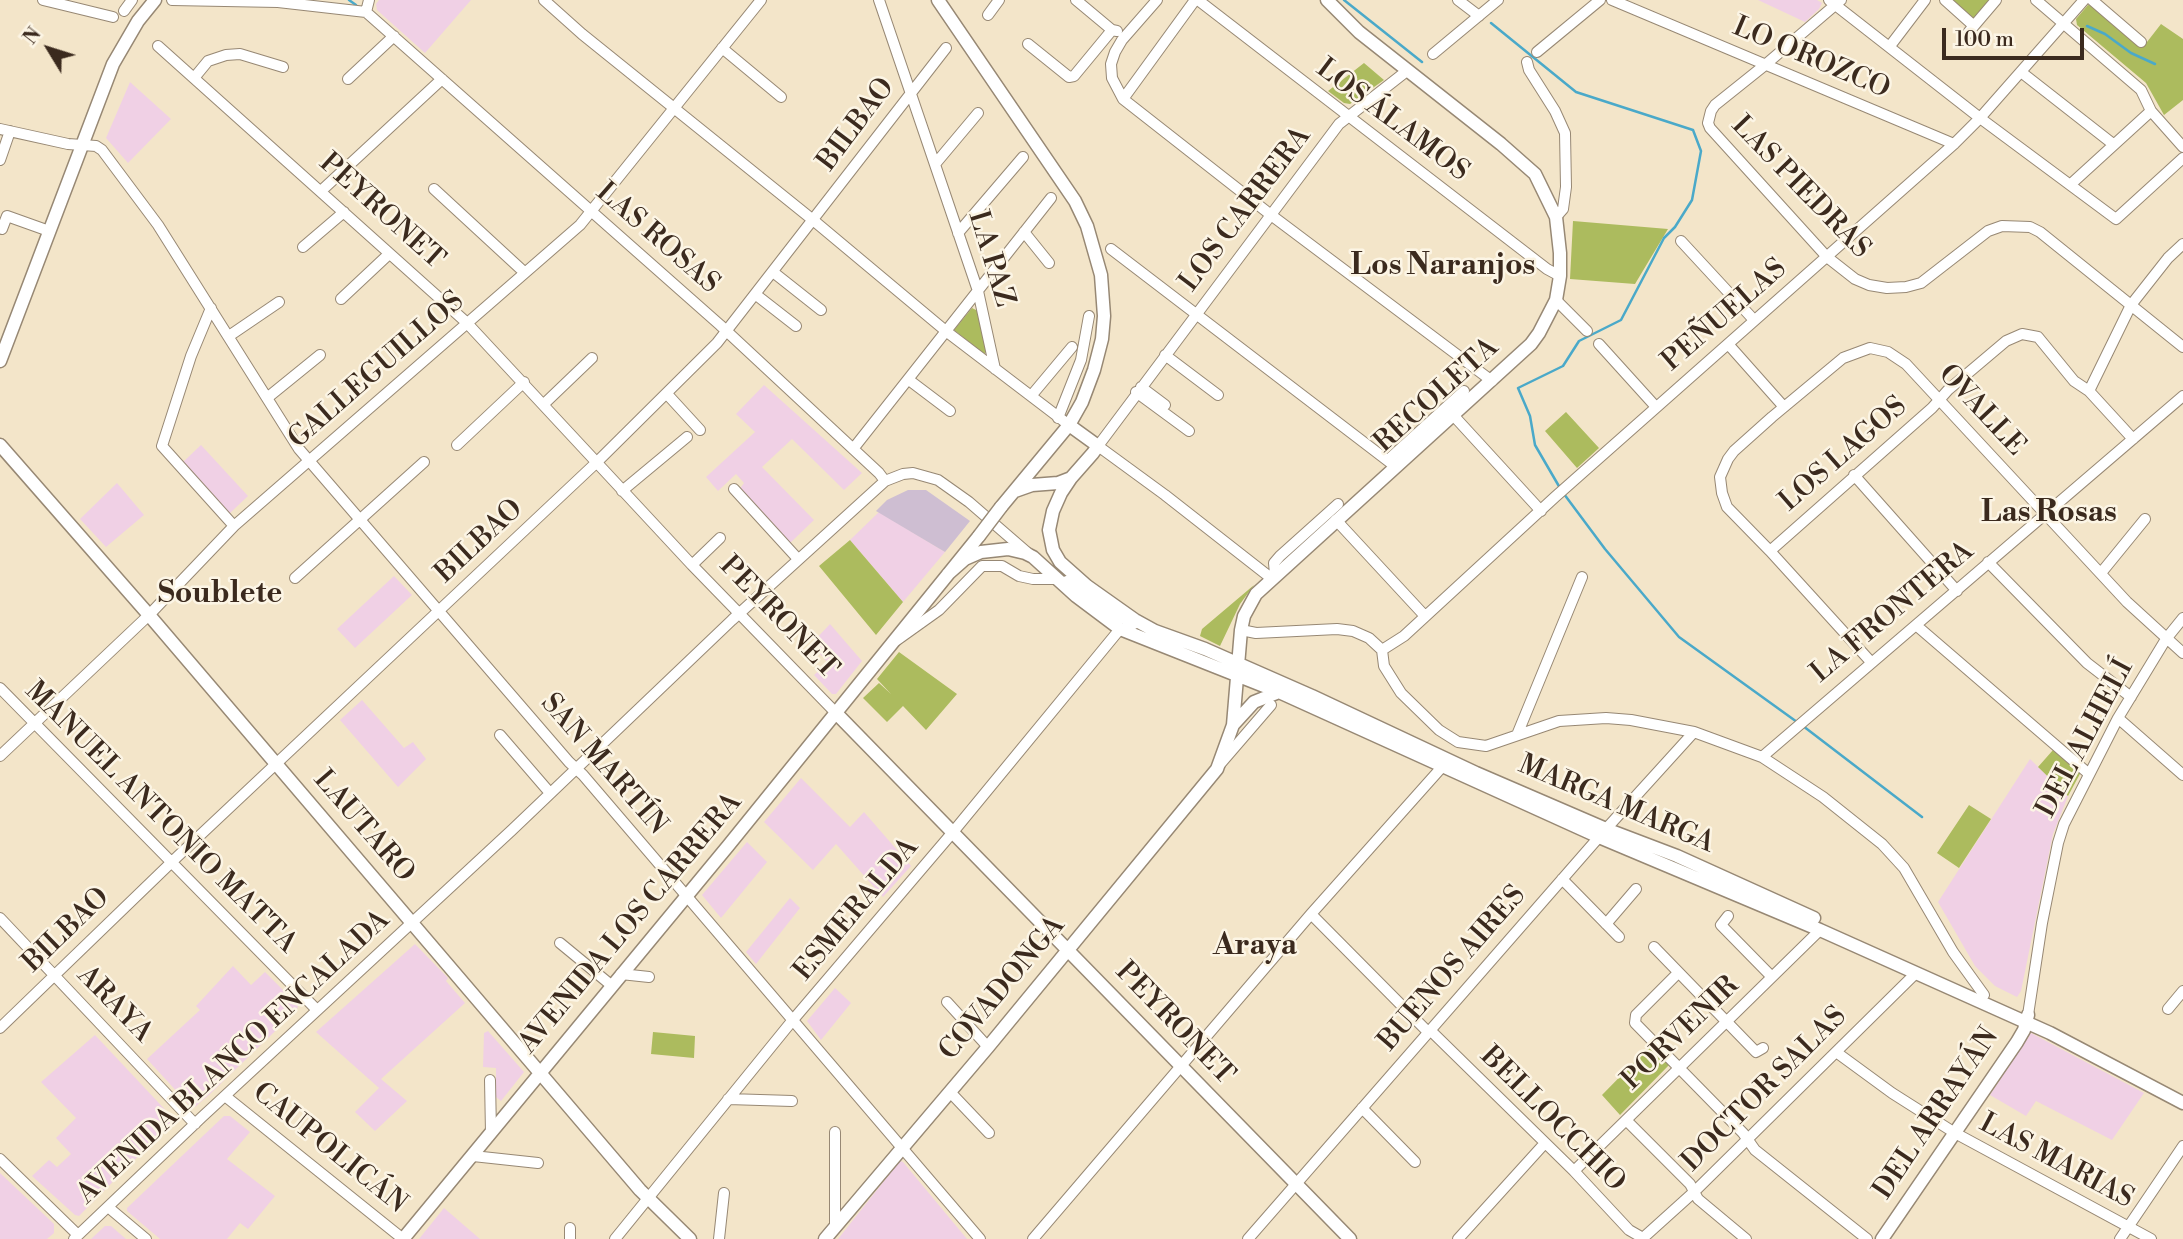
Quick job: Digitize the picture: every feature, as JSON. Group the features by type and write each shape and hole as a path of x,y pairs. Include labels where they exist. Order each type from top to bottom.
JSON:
{"main road":[{"path":"0,361 113,64 138,21 155,0"},
{"name":"AVENIDA LOS CARRERA","path":"403,1239 897,640 1013,492 1063,422 1082,402 1102,339 1104,316 1098,260 1087,226 1075,201 938,0"},
{"name":"RECOLETA","path":"1236,669 1244,616 1256,594 1336,520 1392,463 1492,382 1531,344 1556,300 1560,276 1556,218 1535,174 1359,32 1327,0"},
{"path":"1063,422 1098,446 1071,478 1056,502 1050,537 1056,556 1101,597 1150,629"},
{"name":"LAUTARO","path":"0,445 149,615 648,1199 690,1239"},
{"path":"1013,492 1032,485 1058,483 1071,478"},
{"path":"948,574 965,559 990,550 1017,551 1033,557"},
{"name":"MARGA MARGA","path":"1033,557 1056,579 1120,629 1236,669 1279,692 1443,767 1602,833 1677,856 1984,995 2183,1103"},
{"name":"MARGA MARGA","path":"1150,629 1916,973 2027,1018 2183,1095"},
{"name":"COVADONGA","path":"825,1239 988,1047 1217,769 1233,725 1236,669"},
{"path":"1233,725 1254,702 1279,692"},
{"name":"PEYRONET","path":"836,713 1350,1239"},
{"name":"DEL ARRAYÁN","path":"1882,1239 2017,1042 2027,1018"}],"street":[{"path":"43,0 74,4 113,17"},
{"path":"124,11 132,0"},
{"path":"172,0 278,2 366,12 369,0"},
{"path":"544,0 673,109 813,220 947,332 1063,422"},
{"name":"GALLEGUILLOS","path":"0,755 149,615 234,526 591,212 761,0"},
{"name":"LA PAZ","path":"879,0 978,291 995,369"},
{"path":"988,15 999,0"},
{"path":"1076,0 1112,30 1127,34"},
{"path":"1157,0 1115,52 1111,64 1112,78 1123,99 1492,382"},
{"path":"1123,99 1197,0"},
{"name":"LOS ÁLAMOS","path":"1197,0 1547,269 1560,276"},
{"path":"1458,0 1479,16"},
{"path":"1433,54 1498,0"},
{"path":"1537,52 1600,0"},
{"name":"LO OROZCO","path":"1612,0 1954,144"},
{"path":"1890,46 1925,0"},
{"path":"1945,0 1970,30 1996,0"},
{"path":"2036,0 2141,90 2151,111 2183,147"},
{"name":"PEÑUELAS","path":"1382,650 1397,642 1567,486 1954,144 2084,0"},
{"path":"2092,0 2141,42"},
{"path":"1765,65 1835,2 1980,118 2116,219 2183,158"},
{"name":"LAS ROSAS","path":"366,12 726,331 880,472 885,481"},
{"path":"1028,44 1069,77 1074,76 1112,30"},
{"path":"348,79 394,36"},
{"name":"PEYRONET","path":"158,46 466,322 738,614 836,713"},
{"path":"722,48 781,97"},
{"name":"BILBAO","path":"0,1028 667,394 726,331 946,48"},
{"path":"194,78 208,61 226,55 240,54 284,67"},
{"name":"RECOLETA","path":"1527,62 1565,133 1566,187 1563,209 1556,218"},
{"name":"LAS PIEDRAS","path":"1765,65 1715,104 1709,117 1710,128 1827,257 1855,279 1887,288 1921,282 1988,231 2003,226 2031,227 2183,348"},
{"name":"LOS CARRERA","path":"1098,446 1138,389 1339,124 1408,70"},
{"path":"2021,72 2113,144"},
{"path":"321,191 442,79"},
{"path":"2071,184 2151,111"},
{"path":"936,163 978,113"},
{"path":"0,160 5,130"},
{"name":"SAN MARTÍN","path":"5,130 102,149 158,225 299,449 979,1239"},
{"path":"958,233 1023,157"},
{"path":"434,189 524,272"},
{"path":"853,449 1051,198"},
{"path":"303,247 344,212"},
{"path":"0,228 2,229 7,216 50,231"},
{"path":"1024,232 1049,262"},
{"path":"1681,241 1754,320"},
{"path":"2089,391 2131,306 2168,258 2183,244"},
{"path":"1111,249 1392,463"},
{"path":"341,299 389,254"},
{"path":"772,272 821,310"},
{"path":"755,294 796,326"},
{"path":"1556,300 1587,331"},
{"path":"229,336 279,302"},
{"path":"211,308 191,356 162,446 234,526"},
{"path":"1063,422 1066,403 1082,360 1089,316"},
{"name":"LOS LAGOS","path":"1770,551 2006,341 2022,334 2038,337 2074,380 2089,391 2133,439"},
{"path":"1599,344 1656,407"},
{"path":"1728,344 1784,407"},
{"path":"1031,396 1072,347"},
{"name":"OVALLE","path":"1871,662 1727,507 1720,477 1734,451 1784,407 1843,358 1870,348 1888,352 1898,358 2101,573 2183,653"},
{"path":"267,398 320,355"},
{"path":"1165,355 1218,395"},
{"path":"544,404 592,358"},
{"path":"909,380 950,411"},
{"path":"457,445 524,382"},
{"path":"1138,389 1165,405"},
{"path":"1138,389 1189,431"},
{"name":"RECOLETA","path":"1392,463 1464,391"},
{"path":"667,394 700,430"},
{"name":"LA FRONTERA","path":"1762,757 2183,396"},
{"path":"2174,404 2183,412"},
{"path":"1453,415 1541,512"},
{"path":"622,491 687,437"},
{"path":"1098,446 1273,576"},
{"path":"295,578 424,462"},
{"name":"MARGA MARGA","path":"885,481 913,473 938,480 970,502 1033,557 1122,618 1150,629"},
{"path":"1854,475 1957,591"},
{"name":"AVENIDA BLANCO ENCALADA","path":"76,1237 738,614 885,481"},
{"path":"734,489 797,559"},
{"name":"RECOLETA","path":"1273,576 1274,563 1280,556 1338,503"},
{"path":"2101,573 2145,519"},
{"path":"1336,520 1424,615"},
{"path":"692,565 720,538"},
{"path":"1988,562 2087,663 2131,697"},
{"name":"AVENIDA LOS CARRERA","path":"897,640 939,610 982,566 1002,566 1019,576 1033,579 1056,579"},
{"path":"1517,735 1582,577"},
{"name":"DEL ALHELÍ","path":"2027,1018 2042,923 2064,824 2131,697 2166,639 2183,618"},
{"path":"1917,626 2089,774"},
{"path":"1120,629 1150,629"},
{"name":"ESMERALDA","path":"615,1239 792,1021 1120,629"},
{"path":"1241,630 1256,633 1337,629 1353,631 1369,638 1382,650 1384,666 1401,692 1439,730 1458,742 1472,746 1497,744 1559,720 1582,718 1632,720 1694,732 1762,757 1823,797 1882,845 1904,868 1953,952 1984,995"},
{"name":"MANUEL ANTONIO MATTA","path":"0,688 317,1010"},
{"name":"COVADONGA","path":"1217,769 1271,705"},
{"path":"2119,718 2183,775"},
{"name":"BUENOS AIRES","path":"1248,1239 1602,833 1694,732"},
{"path":"500,734 550,793"},
{"path":"1033,1239 1311,914 1443,767"},
{"path":"1562,879 1619,937"},
{"path":"1606,924 1636,889"},
{"name":"BELLOCCHIO","path":"1311,914 1574,1171 1629,1230 1643,1238"},
{"path":"1728,916 1721,925 1772,977"},
{"name":"ARAYA","path":"0,918 195,1124"},
{"name":"PORVENIR","path":"1574,1171 1820,930"},
{"path":"560,943 611,985"},
{"path":"1654,947 1756,1052 1763,1048"},
{"path":"1678,973 1636,1015 1635,1023 1743,1133 1755,1150 1867,1239"},
{"name":"DOCTOR SALAS","path":"1643,1238 1694,1192 1916,973"},
{"path":"621,974 649,977"},
{"path":"2168,1009 2183,991"},
{"path":"947,1002 988,1047"},
{"name":"LAS MARIAS","path":"1836,1052 1892,1093 1955,1133 2151,1239"},
{"path":"490,1080 491,1133"},
{"path":"950,1091 989,1133"},
{"name":"CAUPOLICÁN","path":"225,1096 403,1239"},
{"path":"728,1100 792,1101"},
{"path":"1362,1108 1415,1162"},
{"path":"1626,1120 1690,1184 1698,1199 1746,1239"},
{"path":"835,1132 835,1226"},
{"path":"1458,1239 1545,1143"},
{"path":"2120,1239 2183,1146"},
{"path":"472,1156 538,1163"},
{"path":"0,1160 76,1237"},
{"path":"719,1239 724,1193"},
{"path":"108,1207 146,1239"}],"shaded area":[{"path":"379,0 471,0 425,53 377,10 376,4"},
{"path":"1758,0 1817,0 1822,3 1805,22"},
{"path":"130,82 171,119 128,163 106,138"},
{"path":"764,385 862,473 844,490 792,439 762,467 814,520 789,544 739,490 744,483 736,474 718,491 706,477 755,432 736,414"},
{"path":"201,445 248,496 229,514 182,463"},
{"path":"117,483 144,515 106,547 80,519"},
{"path":"908,490 926,490 970,521 945,552 876,511 887,500"},
{"path":"879,512 945,552 903,602 850,540"},
{"path":"394,576 412,595 355,648 337,629"},
{"path":"830,624 862,661 836,694 832,694 814,675 828,663 811,644"},
{"path":"362,700 404,748 413,742 426,759 398,787 340,720"},
{"path":"2030,759 2068,796 2053,834 2021,991 2017,997 1995,986 1975,966 1938,902"},
{"path":"801,778 850,827 864,812 911,866 883,897 836,844 813,870 764,822"},
{"path":"747,842 767,862 721,918 702,895"},
{"path":"790,898 800,908 756,964 746,952"},
{"path":"415,944 448,978 446,981 465,1003 381,1079 407,1101 375,1131 355,1112 379,1088 316,1032"},
{"path":"233,966 251,985 265,972 298,1005 297,1010 210,1094 195,1107 191,1107 147,1059 200,1010 196,1006"},
{"path":"835,988 851,1003 821,1040 807,1021"},
{"path":"488,1031 524,1072 501,1101 496,1097 496,1068 483,1067 484,1033"},
{"path":"2031,1033 2144,1093 2112,1140 2036,1101 2026,1116 1990,1095"},
{"path":"95,1035 172,1117 172,1122 79,1216 32,1176 49,1160 57,1167 71,1154 56,1138 76,1118 41,1082"},
{"path":"224,1116 230,1116 250,1132 227,1159 275,1196 248,1229 240,1223 227,1239 160,1239 127,1211 127,1208"},
{"path":"900,1161 903,1162 967,1239 838,1239"},
{"path":"0,1173 54,1224 54,1233 47,1239 0,1239"},
{"path":"444,1208 480,1239 419,1239"},
{"path":"105,1226 111,1226 126,1239 91,1239"}],"green space":[{"path":"1951,0 1993,0 1974,21"},
{"path":"2088,5 2095,6 2140,44 2147,42 2161,24 2183,39 2183,100 2164,115 2146,83 2077,25 2076,19"},
{"path":"1364,63 1384,80 1350,104 1344,103 1328,91"},
{"path":"1573,221 1668,229 1635,284 1570,279"},
{"path":"972,308 978,311 987,351 984,354 954,330"},
{"path":"1566,412 1599,448 1577,468 1545,431"},
{"path":"850,540 903,602 876,635 819,566"},
{"path":"1254,585 1240,604 1220,646 1200,636 1202,629"},
{"path":"899,652 957,694 926,730 903,706 887,722 863,698 879,683 891,694 877,679"},
{"path":"2053,750 2081,772 2068,796 2038,767"},
{"path":"1969,805 1991,819 1959,868 1937,853"},
{"path":"653,1032 695,1036 694,1058 651,1054"},
{"path":"1651,1045 1670,1064 1620,1115 1602,1095"}],"waterway":[{"path":"349,0 356,5"},
{"path":"1344,0 1422,62"},
{"path":"1491,23 1576,92 1693,130 1701,151 1692,200 1675,227 1664,238 1621,320 1579,341 1563,366 1518,388 1530,416 1535,445 1560,488"},
{"path":"2087,26 2105,34 2131,53 2155,64"},
{"path":"1564,494 1605,549 1679,637 1797,722"},
{"path":"1803,726 1922,817"}],"district":[{"name":"Los Naranjos","path":"1443,267"},
{"name":"Las Rosas","path":"2049,514"},
{"name":"Soublete","path":"220,595"},
{"name":"Araya","path":"1255,947"}]}
